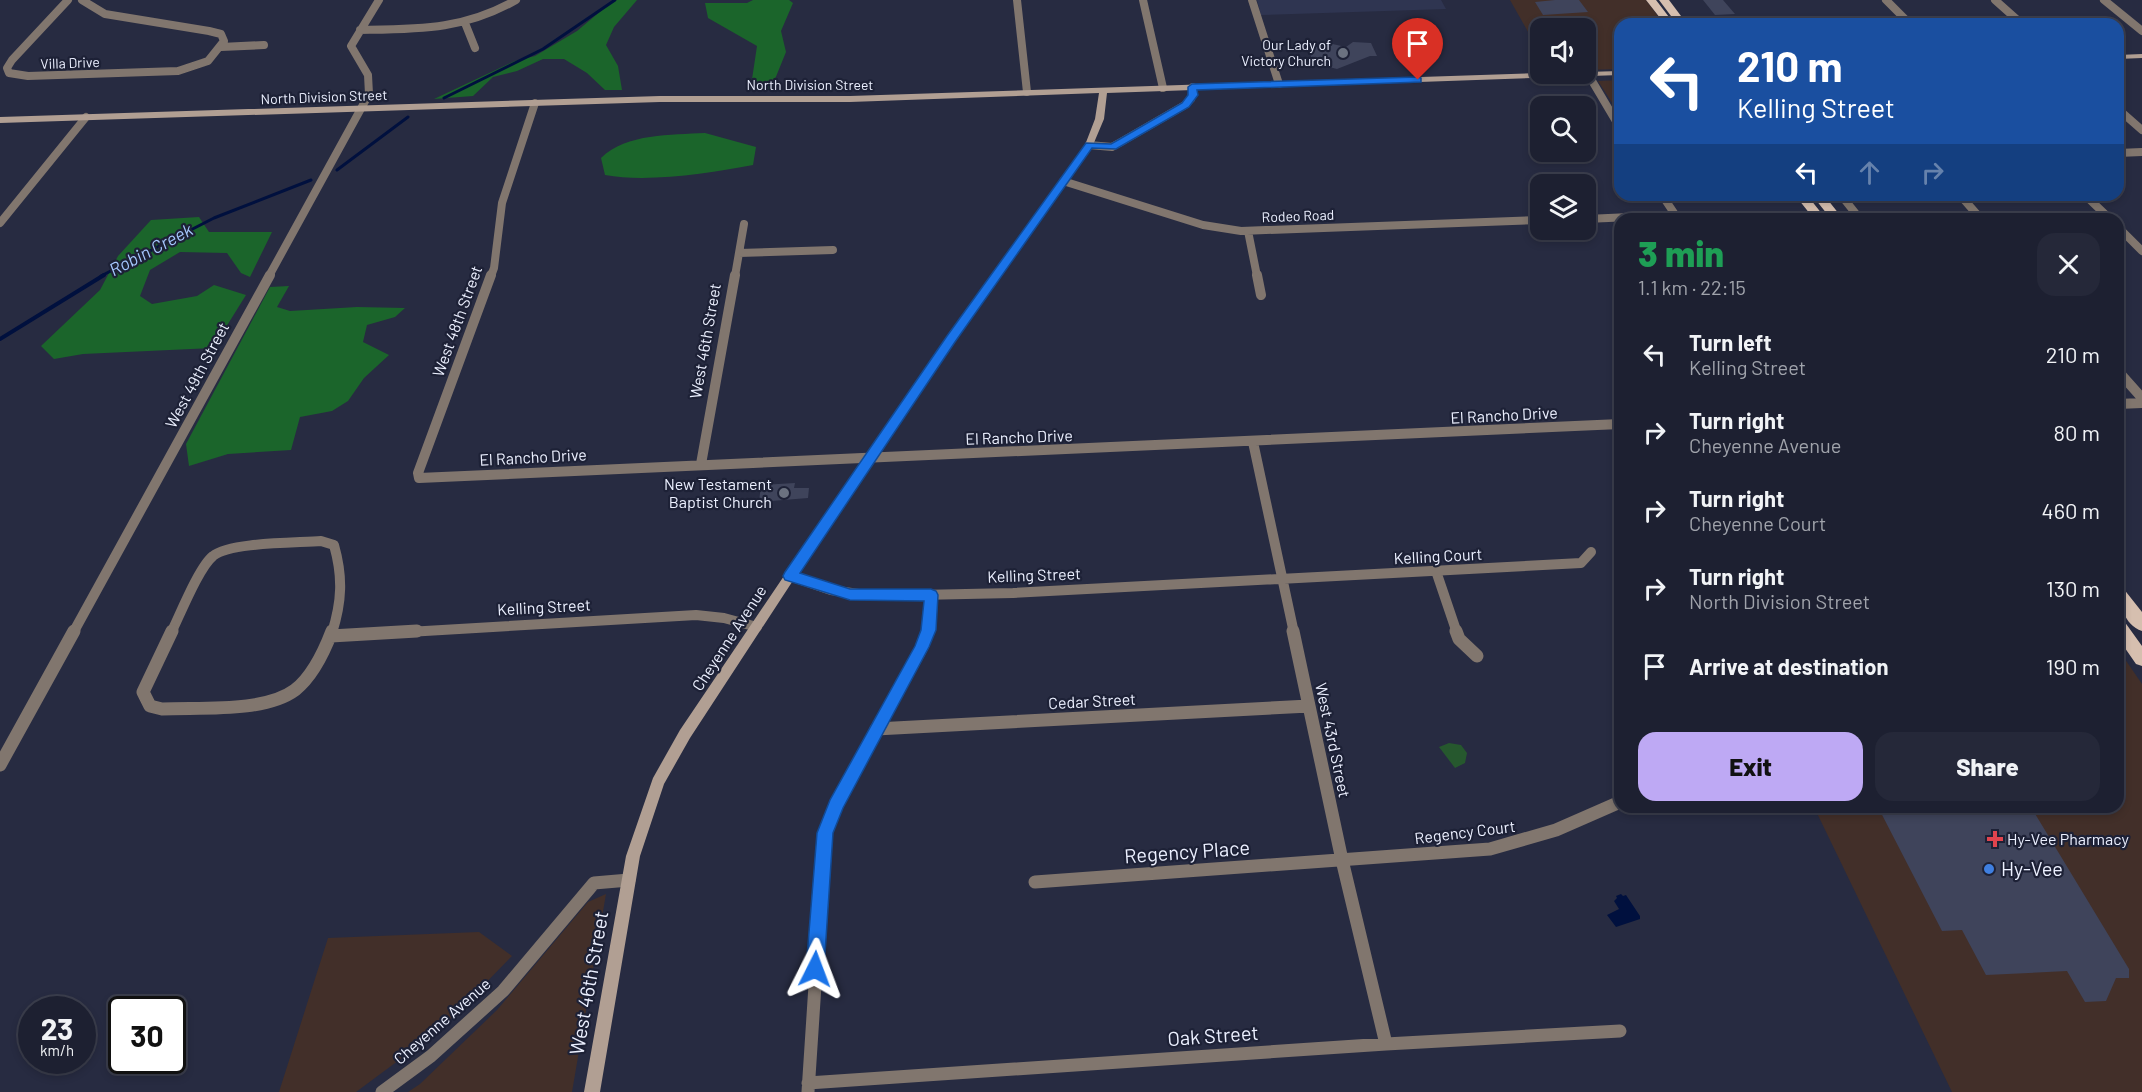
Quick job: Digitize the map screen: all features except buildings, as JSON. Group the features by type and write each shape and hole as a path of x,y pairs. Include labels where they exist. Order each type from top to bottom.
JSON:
{"main road":[{"path":"1651,0 1664,18"},
{"path":"1664,0 1678,18"},
{"path":"2124,57 2142,56"},
{"name":"North Division Street","path":"1596,74 1614,73"},
{"name":"North Division Street","path":"0,120 660,99 850,99 1530,76"},
{"name":"Cheyenne Avenue","path":"628,880 633,856 658,782 685,734 871,457 1089,145 1099,129 1102,117 1102,90"},
{"path":"1806,201 1815,213"},
{"path":"1823,201 1832,213"},
{"path":"2124,600 2142,624"},
{"path":"2124,634 2142,658"},
{"name":"West 46th Street","path":"591,1092 628,880"}],"street":[{"name":"Villa Drive","path":"68,0 12,60 6,68 9,73 28,76 178,71 208,61 221,47"},
{"path":"82,0 105,14 221,34 225,41 221,47"},
{"name":"West 49th Street","path":"0,765 361,109 372,86 370,78 357,60 351,46 379,0"},
{"path":"360,30 438,28 465,23 480,19 516,0"},
{"path":"1017,0 1027,92"},
{"path":"1143,0 1163,88"},
{"path":"1252,0 1279,84"},
{"path":"1886,0 1904,18"},
{"path":"1995,0 2015,18"},
{"path":"2104,0 2142,31"},
{"path":"465,23 475,48"},
{"path":"221,47 264,45"},
{"path":"1594,84 1614,118"},
{"path":"1089,145 1112,147 1121,142 1185,105 1193,95 1192,87"},
{"name":"West 48th Street","path":"419,478 418,472 494,268 502,202 535,103"},
{"path":"2124,114 2142,130"},
{"path":"0,223 86,117"},
{"path":"2124,153 2142,152"},
{"name":"Rodeo Road","path":"1063,181 1203,225 1248,231 1530,220"},
{"path":"1846,201 1855,213"},
{"path":"1965,201 1976,213"},
{"path":"2091,201 2104,213"},
{"path":"1596,219 1614,218"},
{"name":"West 46th Street","path":"701,464 744,224"},
{"path":"1248,231 1261,295"},
{"path":"2124,233 2142,251"},
{"path":"739,254 833,250"},
{"path":"2124,378 2142,398"},
{"path":"2124,404 2142,403"},
{"name":"El Rancho Drive","path":"419,478 1614,424"},
{"name":"West 43rd Street","path":"1253,442 1342,860 1386,1044"},
{"path":"321,541 334,545 339,562 342,590 331,636 316,664 299,687 286,696 265,702 162,709 150,706 144,697 143,692 148,679 205,566 213,555 222,549 321,541"},
{"name":"Kelling Court","path":"1282,579 1581,563 1591,552"},
{"path":"1436,571 1459,639 1477,656"},
{"name":"Kelling Street","path":"790,576 850,594 931,595 1282,579"},
{"path":"808,1087 825,833 836,805 922,647 928,630 931,595"},
{"name":"Kelling Street","path":"331,636 696,615 724,618 757,627"},
{"name":"Cedar Street","path":"876,729 1309,706"},
{"name":"Regency Court","path":"1342,860 1490,849 1527,842 1586,819 1614,805"},
{"name":"Regency Place","path":"1035,882 1342,860"},
{"name":"Cheyenne Avenue","path":"382,1092 431,1056 503,991 594,883 628,880"},
{"name":"Oak Street","path":"808,1087 1386,1044 1620,1030"}],"shaded area":[{"path":"1257,0 1441,0 1446,9 1261,15"},
{"path":"1510,0 1646,0 1660,18 1614,18 1614,69 1596,70 1596,18 1530,18 1530,35"},
{"path":"1614,80 1614,106 1598,81"},
{"path":"2124,658 2142,684 2142,1092 1952,1092 1817,813 2124,813"},
{"path":"606,894 572,1092 408,1092 420,1084 497,1010 588,902"},
{"path":"1626,895 1640,919 1616,927 1607,915 1619,909 1614,901 1616,896"},
{"path":"479,932 512,956 441,1029 356,1092 279,1092 328,938"}],"green space":[{"path":"614,0 637,0 614,27 606,45 618,66 622,90 605,90 587,73 564,59 543,59 517,71 493,77 473,96 434,99 515,61 535,56 577,31"},
{"path":"753,0 789,0 793,3 781,31 786,52 771,89 751,86 757,46 708,18 705,3 747,3"},
{"path":"705,133 756,147 753,165 699,174 659,177 605,175 601,158 623,144 664,135"},
{"path":"199,217 209,232 272,232 250,277 241,273 227,253 180,252 150,270 140,296 152,304 197,296 214,285 246,295 213,348 83,354 54,359 41,346 100,290 118,256 151,220"},
{"path":"289,286 277,307 290,311 357,307 405,308 395,317 367,325 363,342 389,355 364,378 348,401 332,411 300,417 291,450 228,454 189,466 186,444 270,287"},
{"path":"1449,743 1461,745 1467,753 1465,763 1455,768 1439,747"}],"waterway":[{"name":"Robin Creek","path":"444,98 543,49 615,0"},
{"name":"Robin Creek","path":"337,170 408,117"},
{"name":"Robin Creek","path":"101,276 214,218 311,180"},
{"name":"Robin Creek","path":"0,339 104,275"}],"place":[{"name":"Our Lady of Victory Church","path":"1343,53"},
{"name":"New Testament Baptist Church","path":"784,493"},
{"name":"Hy-Vee Pharmacy","path":"1995,839"},
{"name":"Hy-Vee","path":"1989,869"}],"route":[{"path":"815,969 825,833 836,805 922,647 928,630 931,595 850,594 790,576 951,339 1089,145 1112,147 1121,142 1185,105 1193,95 1192,87 1418,80"}]}
